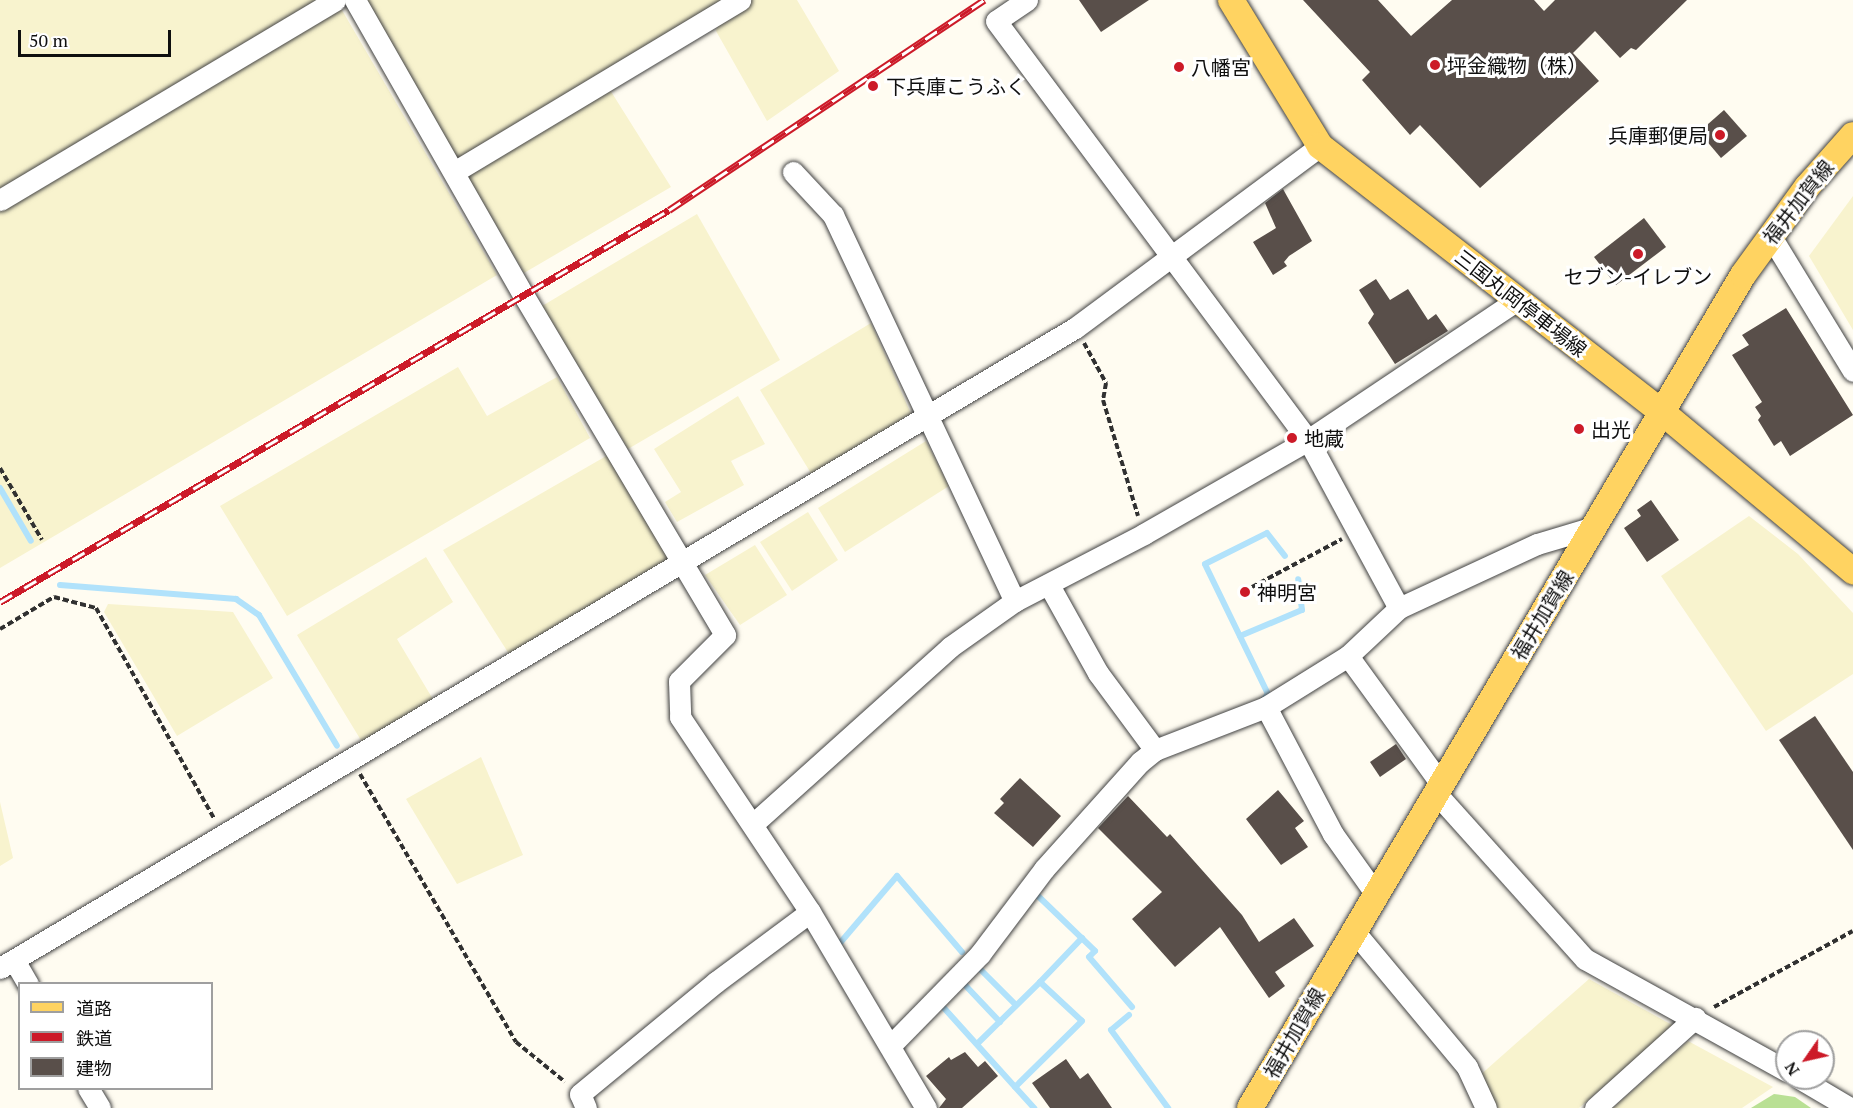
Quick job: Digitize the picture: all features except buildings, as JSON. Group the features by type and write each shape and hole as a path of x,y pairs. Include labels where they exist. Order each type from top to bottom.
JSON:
{"main road":[{"name":"三国丸岡停車場線","path":"1231,0 1320,146 1662,412 1853,571"},
{"name":"福井加賀線","path":"1250,1108 1375,893 1662,412 1770,236 1853,135"}],"street":[{"path":"0,200 335,0"},
{"path":"355,0 725,635 679,681 680,717 810,912 890,1046 918,1104"},
{"path":"454,172 740,0"},
{"path":"1027,0 996,21 1169,257 1308,440 1399,608"},
{"path":"26,982 7,964 1075,328 1320,146"},
{"path":"793,172 833,215 925,416 1016,601"},
{"path":"1770,236 1853,371"},
{"path":"753,824 950,647 1016,601 1144,534 1308,440 1517,300"},
{"path":"890,1046 980,954 1044,869 1155,750 1266,707 1348,656 1399,608 1537,543 1594,527"},
{"path":"1049,585 1098,673 1155,750"},
{"path":"1348,656 1438,788 1586,959 1775,1064"},
{"path":"1266,707 1334,834 1375,893"},
{"path":"583,1101 716,982 810,912"},
{"path":"1353,930 1467,1067 1486,1108"},
{"path":"1595,1108 1695,1018"},
{"path":"89,1090 100,1108"},
{"path":"1819,1090 1850,1108"}],"path":[{"path":"1075,328 1106,383 1103,400 1144,534"},
{"path":"0,468 42,540"},
{"path":"1252,587 1358,530"},
{"path":"0,630 54,597 96,608 223,835"},
{"path":"352,760 516,1042 583,1101"},
{"path":"1695,1018 1853,931"}],"shaded area":[{"path":"0,0 336,0 497,275 0,568"},
{"path":"365,0 797,0 839,71 767,121 716,31 720,15 600,74 671,187 524,273"},
{"path":"1853,196 1853,330 1809,256"},
{"path":"697,214 780,360 628,449 542,306"},
{"path":"871,323 912,416 812,475 760,390"},
{"path":"458,367 487,416 557,377 590,438 287,616 220,506"},
{"path":"738,396 765,444 731,461 744,485 677,522 665,502 681,492 654,449"},
{"path":"926,441 949,486 845,552 818,508"},
{"path":"608,455 670,560 509,654 443,550"},
{"path":"808,512 838,560 792,591 760,542"},
{"path":"1749,516 1798,554 1853,613 1853,674 1766,731 1661,576"},
{"path":"755,545 787,595 740,625 705,575"},
{"path":"426,557 453,602 397,639 434,701 362,742 297,635"},
{"path":"108,604 233,612 273,678 177,736 104,612"},
{"path":"481,757 523,855 457,884 406,799"},
{"path":"0,802 13,858 0,866"},
{"path":"1589,979 1674,1026 1579,1108 1498,1108 1478,1077"},
{"path":"1688,1041 1773,1087 1742,1108 1613,1108"}],"green space":[{"path":"1774,1094 1795,1097 1811,1108 1751,1108"}],"waterway":[{"path":"0,488 31,541"},
{"path":"1264,699 1268,694 1205,564 1267,533 1285,556"},
{"path":"1240,636 1302,610 1298,579"},
{"path":"60,585 236,599 259,615 337,746"},
{"path":"840,943 897,876 962,952"},
{"path":"1036,894 1095,951 1089,957 1132,1007"},
{"path":"1040,982 1082,938"},
{"path":"979,968 1016,1005"},
{"path":"977,1044 1040,982 1082,1021 1015,1087"},
{"path":"965,985 1000,1022"},
{"path":"944,1008 1034,1108"},
{"path":"1129,1015 1111,1030 1168,1108"}],"railway":[{"path":"0,602 669,210 984,0"}],"place":[{"name":"坪金織物（株）","path":"1435,65"},
{"name":"八幡宮","path":"1179,67"},
{"name":"下兵庫こうふく","path":"873,86"},
{"name":"兵庫郵便局","path":"1720,135"},
{"name":"セブン-イレブン","path":"1638,254"},
{"name":"出光","path":"1579,429"},
{"name":"地蔵","path":"1292,438"},
{"name":"神明宮","path":"1245,592"}]}
